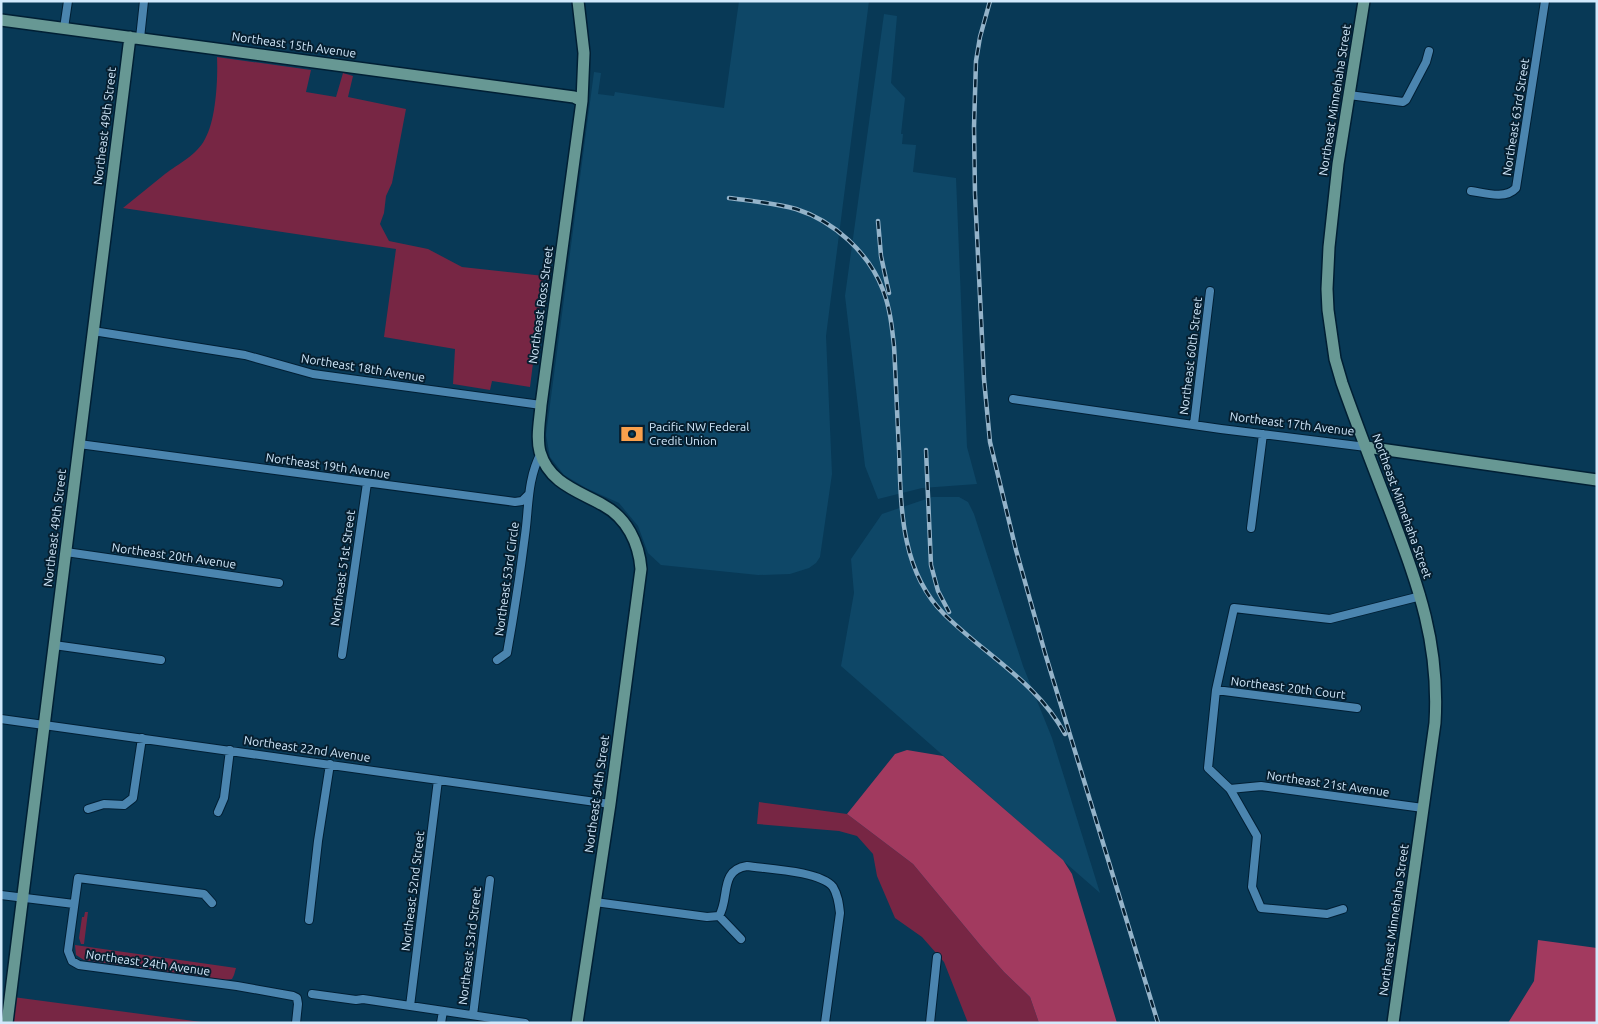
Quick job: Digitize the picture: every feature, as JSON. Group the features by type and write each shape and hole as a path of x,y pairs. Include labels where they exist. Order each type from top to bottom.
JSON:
{"street":[{"path":"64,28 68,1"},
{"name":"Northeast 49th Street","path":"7,1023 93,331 135,37 144,1"},
{"name":"Northeast Ross Street","path":"578,1 584,54 582,101 541,405 539,429 541,453 558,480 580,494 603,505 620,519 631,532 637,547 641,569"},
{"name":"Northeast Minnehaha Street","path":"1364,1 1332,213 1327,296 1335,359 1342,383 1421,596 1432,641 1436,706 1393,1023"},
{"name":"Northeast 63rd Street","path":"1470,191 1502,195 1508,194 1516,188 1545,1"},
{"name":"Northeast 15th Avenue","path":"1,20 574,97 582,101"},
{"path":"1349,95 1403,102 1406,100 1426,62 1429,51"},
{"name":"Northeast 60th Street","path":"1194,424 1210,291"},
{"name":"Northeast 18th Avenue","path":"93,331 245,355 313,374 541,405"},
{"name":"Northeast 17th Avenue","path":"1013,398 1597,480"},
{"path":"1251,528 1263,434"},
{"name":"Northeast 19th Avenue","path":"79,444 515,502 522,501 528,495"},
{"path":"528,495 535,465 541,453"},
{"name":"Northeast 51st Street","path":"342,655 367,483"},
{"name":"Northeast 53rd Circle","path":"497,660 507,653 528,512 528,495"},
{"name":"Northeast 20th Avenue","path":"66,552 279,583"},
{"name":"Northeast 54th Street","path":"577,1023 610,804 641,569"},
{"path":"1343,909 1327,914 1261,908 1252,887 1258,836 1230,790 1208,768 1216,690 1234,608 1330,620 1421,596"},
{"path":"54,645 161,660"},
{"name":"Northeast 20th Court","path":"1216,690 1357,708"},
{"name":"Northeast 22nd Avenue","path":"1,719 610,804"},
{"path":"88,809 104,804 124,805 130,801 134,795 142,738"},
{"path":"218,812 224,798 230,750"},
{"path":"309,920 318,841 330,764"},
{"name":"Northeast 52nd Street","path":"410,1006 438,780"},
{"name":"Northeast 21st Avenue","path":"1230,790 1261,786 1423,808"},
{"path":"719,916 723,909 727,880 733,871 741,867 747,866 811,875 824,880 833,887 839,899 840,913 825,1023"},
{"name":"Northeast 24th Avenue","path":"212,903 204,894 78,878 68,951 72,961 79,965 293,996 297,998 298,1004 296,1023"},
{"name":"Northeast 53rd Street","path":"473,1015 490,880"},
{"path":"1,894 74,904"},
{"path":"594,902 707,917 719,916"},
{"path":"719,916 741,939"},
{"path":"930,1023 937,957"},
{"path":"312,994 525,1023"},
{"name":"Northeast 53rd Street","path":"441,1023 443,1011"}],"shaded area":[{"path":"739,1 869,1 826,336 832,474 820,557 809,568 790,574 758,575 661,565 648,553 638,526 619,503 586,488 564,475 550,457 546,435 594,72 601,73 598,94 614,96 615,92 724,108"},
{"path":"884,14 897,16 891,83 905,98 901,134 903,134 902,144 916,145 913,172 956,178 967,447 977,484 922,488 878,499 865,466 845,296"},
{"path":"217,57 311,70 306,92 336,97 343,73 353,76 348,97 406,109 392,183 386,196 384,213 380,224 389,241 428,249 462,267 544,276 530,387 492,381 490,390 453,384 455,349 384,337 396,249 123,208 202,145 209,131 214,111 217,88"},
{"path":"932,497 959,497 968,502 974,514 1023,666 1052,738 1100,893 841,666 854,593 851,559 882,514"},
{"path":"907,750 943,756 1063,860 1072,874 1117,1023 1039,1023 1030,997 981,946 913,864 847,814 895,754"},
{"path":"759,802 847,814 913,864 981,946 1030,997 1039,1023 968,1023 944,962 922,937 895,918 877,876 873,854 857,836 839,831 757,824"},
{"path":"85,912 88,912 84,944 81,944 79,938 82,917 84,917"},
{"path":"1538,940 1597,948 1597,1023 1508,1023 1534,981"},
{"path":"75,945 236,968 232,979 225,980 84,960 76,955"},
{"path":"13,997 209,1023 10,1023"}],"railway":[{"path":"990,1 980,37 976,61 974,127 975,194 984,379 990,442 1016,550 1045,653 1158,1023"},
{"path":"729,198 779,205 810,214 837,230 869,263 883,290 890,318 894,346 903,515 911,557 919,578 930,597 944,614 1025,684 1040,699 1065,734"},
{"path":"878,221 881,256 889,293"},
{"path":"926,450 931,565 938,591 949,612"}],"place":[{"name":"Pacific NW Federal Credit Union","path":"632,434"}]}
